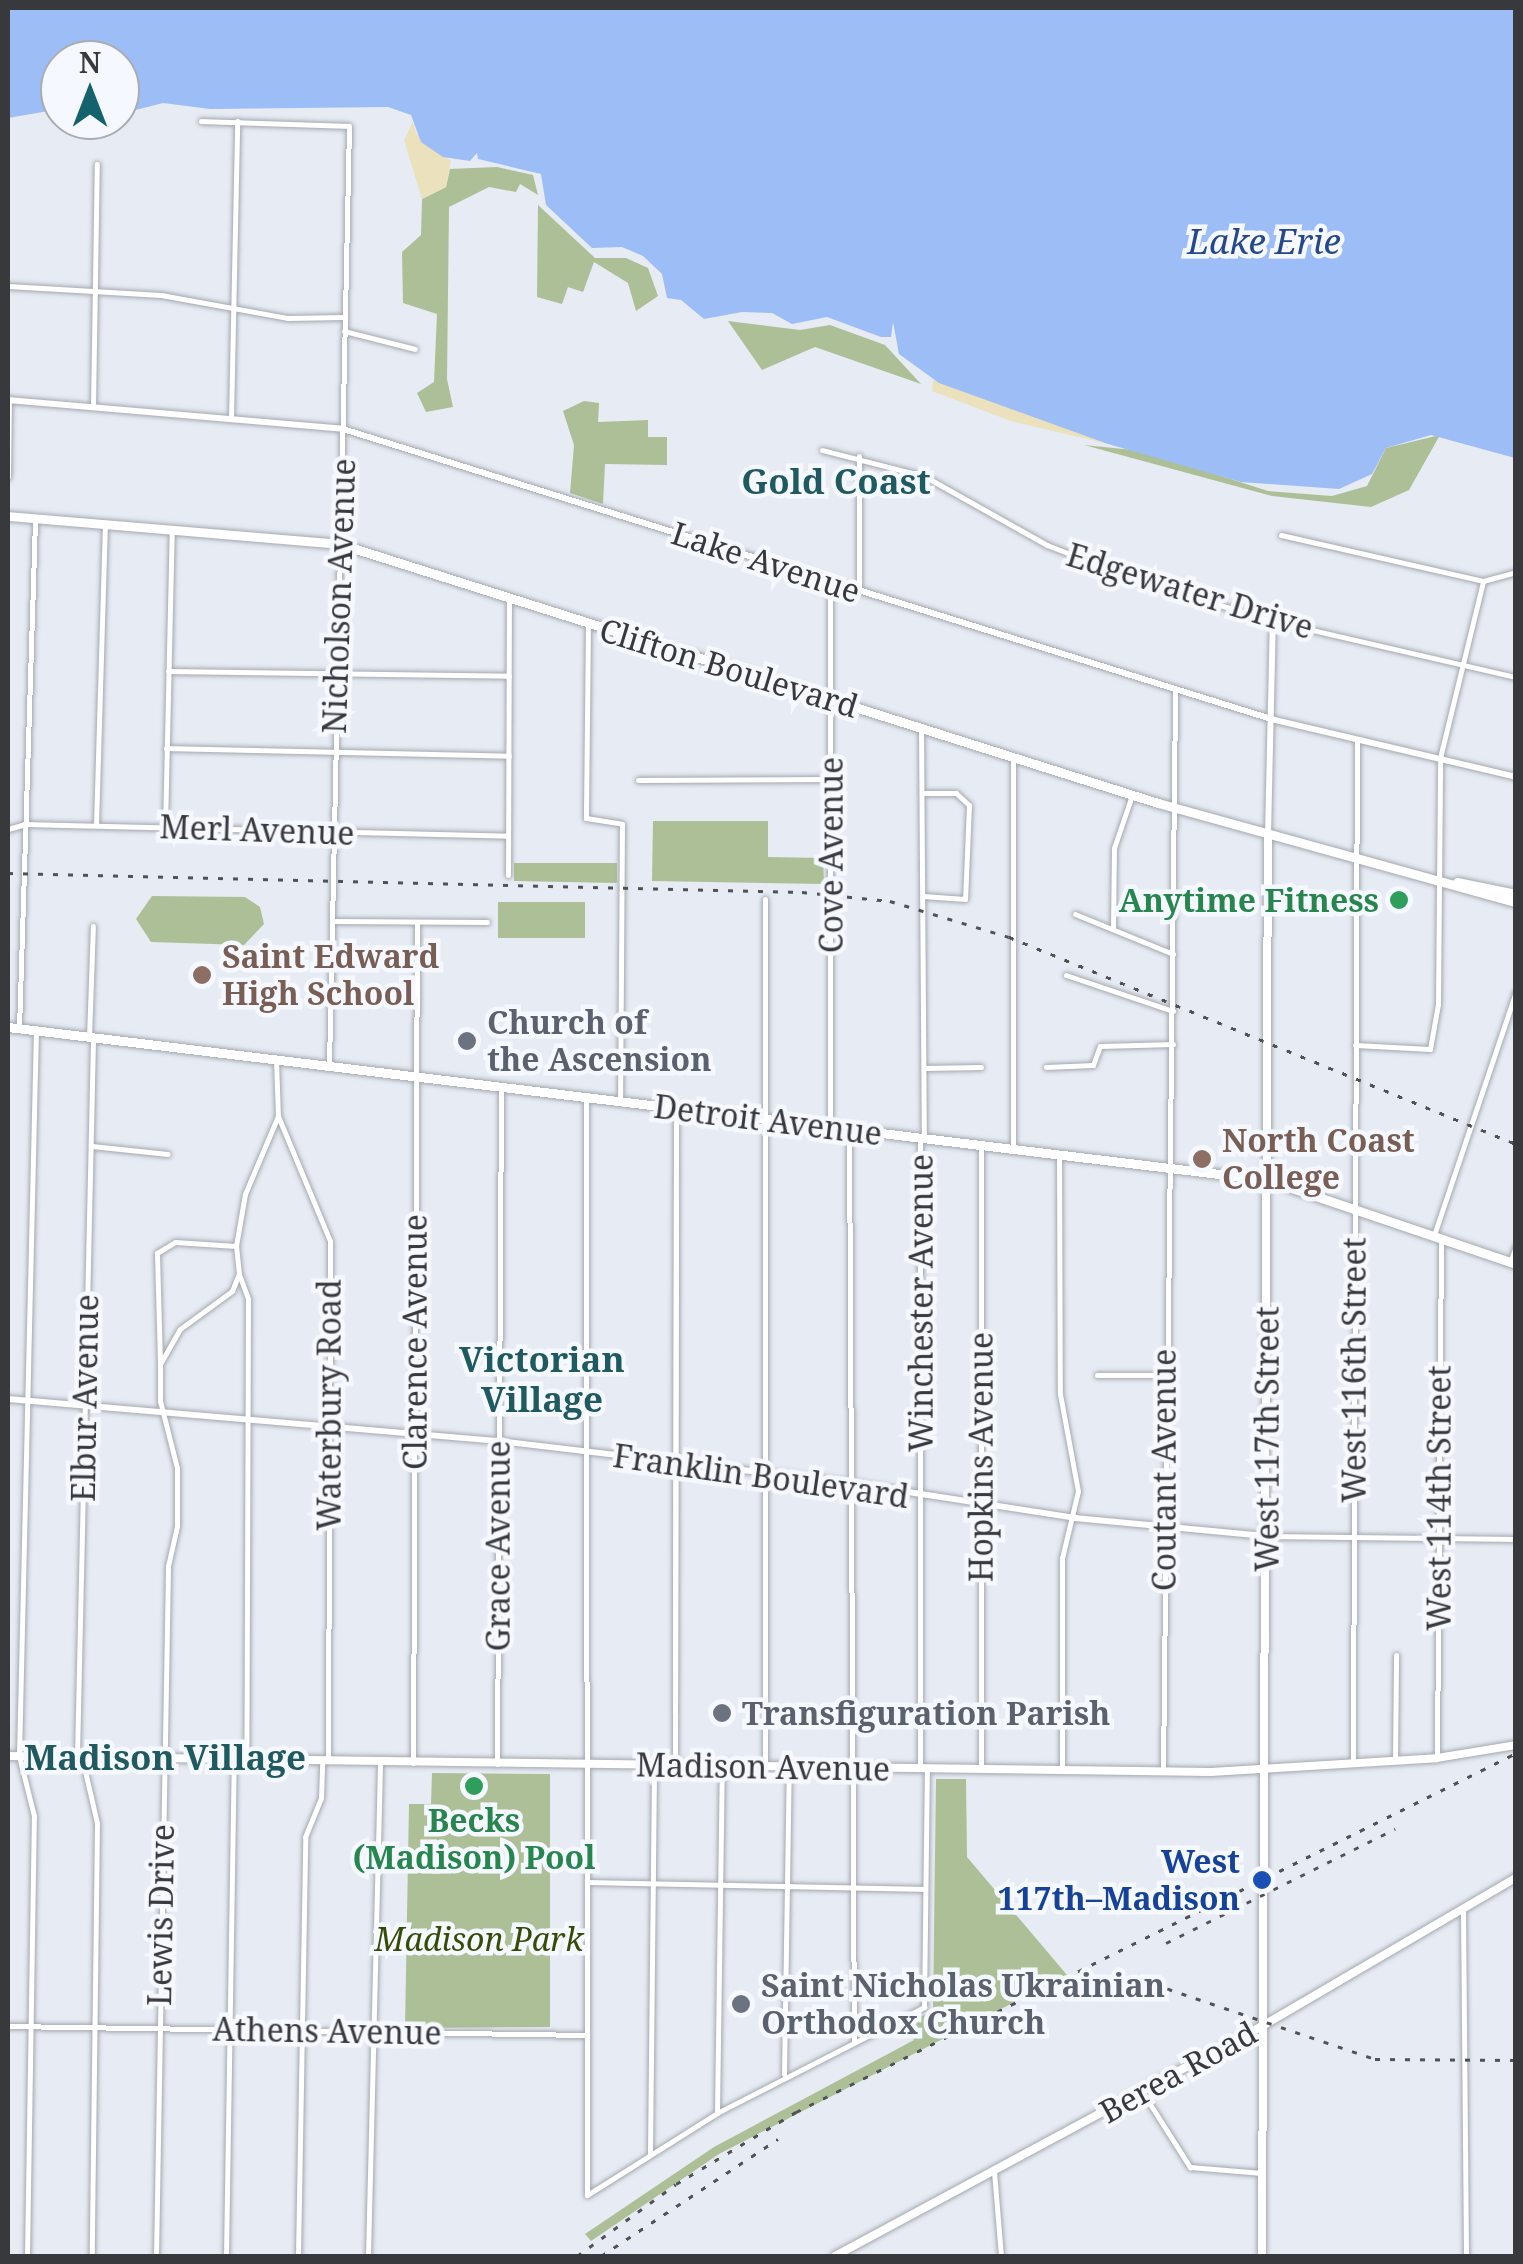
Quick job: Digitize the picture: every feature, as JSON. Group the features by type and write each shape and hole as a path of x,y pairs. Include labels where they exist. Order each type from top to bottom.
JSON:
{"main road":[{"name":"Clifton Boulevard","path":"8,516 340,544 1174,808 1357,860 1516,898"},
{"name":"West 117th Street","path":"1262,2256 1268,836"},
{"name":"Detroit Avenue","path":"13,1028 1268,1180 1513,1263"},
{"name":"Madison Avenue","path":"8,1756 1163,1772 1438,1758 1516,1745"},
{"name":"Berea Road","path":"836,2256 1264,2026 1516,1878"}],"street":[{"path":"201,122 237,120 237,312 232,419"},
{"name":"Nicholson Avenue","path":"237,120 349,126 329,1067"},
{"path":"93,407 98,164"},
{"path":"8,286 95,289 237,312 344,317"},
{"path":"344,331 414,349"},
{"path":"8,400 8,477"},
{"name":"Lake Avenue","path":"8,400 343,429 1271,719 1516,777"},
{"name":"Edgewater Drive","path":"822,450 859,456 941,484 1047,545 1101,568 1273,621 1516,677"},
{"path":"859,456 859,592"},
{"path":"13,1028 26,824 35,519"},
{"path":"96,825 106,524"},
{"path":"165,828 172,529"},
{"path":"1281,535 1483,581 1516,572"},
{"path":"1356,1045 1430,1050 1438,1004 1440,758 1483,581"},
{"name":"Cove Avenue","path":"830,582 830,1127"},
{"path":"508,875 509,598"},
{"name":"West 117th Street","path":"1268,836 1273,621"},
{"path":"588,623 586,818 622,824 620,1102"},
{"path":"168,672 509,676"},
{"name":"Coutant Avenue","path":"1163,1772 1175,689"},
{"name":"Winchester Avenue","path":"854,2042 924,2006 922,728"},
{"name":"West 116th Street","path":"1353,1760 1357,741"},
{"path":"166,748 509,756"},
{"path":"1013,758 1014,1149"},
{"path":"638,780 830,779"},
{"path":"922,793 956,793 968,803 966,894 954,903 923,896"},
{"path":"1112,929 1114,848 1132,795"},
{"name":"Merl Avenue","path":"8,829 26,824 508,836"},
{"path":"766,899 766,1767"},
{"path":"1074,914 1173,954"},
{"path":"333,921 487,922"},
{"name":"Clarence Avenue","path":"413,1763 417,922"},
{"name":"Elbur Avenue","path":"92,2256 97,1823 80,1757 93,926"},
{"path":"1066,975 1173,1011"},
{"name":"West 114th Street","path":"1438,1758 1437,1236 1516,992"},
{"path":"27,2256 34,1816 19,1756 36,1031"},
{"path":"1046,1067 1093,1065 1100,1046 1173,1044"},
{"name":"Waterbury Road","path":"276,1060 278,1116 330,1241 325,1762 321,1798 306,1830 298,2256"},
{"path":"924,1068 981,1067"},
{"name":"Grace Avenue","path":"497,1764 501,1088"},
{"path":"586,1098 586,2195 717,2113 854,2042 848,1130"},
{"path":"674,1766 676,1109"},
{"path":"246,1760 246,1293 236,1246 245,1194 278,1116"},
{"name":"Hopkins Avenue","path":"981,1144 981,1769"},
{"path":"92,1146 168,1154"},
{"path":"1059,1154 1060,1394 1075,1454 1074,1518 1062,1558 1062,1770"},
{"name":"Lewis Drive","path":"156,2256 164,1759 177,1468 162,1408 157,1253 174,1242 236,1246"},
{"path":"1513,1263 1516,1246"},
{"path":"160,1364 173,1341 232,1291 239,1274"},
{"path":"232,1291 246,1293"},
{"path":"157,1339 173,1341"},
{"path":"1097,1375 1165,1375"},
{"name":"Franklin Boulevard","path":"8,1399 162,1408 498,1441 850,1482 922,1498 1164,1528 1353,1540 1516,1539"},
{"path":"1395,1759 1396,1654"},
{"path":"226,2256 234,1760"},
{"path":"368,2256 380,1762"},
{"path":"650,2155 654,1766"},
{"path":"717,2113 722,1767"},
{"path":"784,2075 788,1768"},
{"path":"588,1882 926,1889"},
{"path":"1463,1908 1466,2256"},
{"name":"Athens Avenue","path":"8,2026 586,2035"},
{"path":"1143,2093 1190,2168 1262,2173"},
{"path":"994,2171 1002,2256"}],"green space":[{"path":"497,167 533,175 538,195 520,184 516,192 489,187 449,207 447,379 453,407 426,412 417,393 434,382 437,314 403,303 402,252 421,235 422,199 446,187 450,169"},
{"path":"538,205 595,258 626,258 648,268 658,296 636,311 628,283 594,262 583,292 568,287 562,304 537,297"},
{"path":"728,321 800,330 830,325 885,345 921,384 815,347 762,370"},
{"path":"584,401 599,403 598,422 648,420 648,437 667,437 667,465 605,464 603,504 570,493 574,445 563,411"},
{"path":"1440,435 1409,490 1371,507 1272,496 1084,445 1143,451 1268,491 1332,496 1367,486 1386,448"},
{"path":"653,821 768,821 768,857 823,858 824,884 652,881"},
{"path":"514,863 617,863 617,883 514,881"},
{"path":"152,896 245,897 260,907 264,924 244,945 151,942 136,919"},
{"path":"498,902 585,902 585,938 498,938"},
{"name":"Madison Park","path":"432,1773 550,1774 550,2027 405,2028 409,1804 431,1804"},
{"path":"936,1779 966,1779 967,1857 1067,1975 719,2154 591,2241 585,2234 714,2147 914,2040 906,2025 933,2010"}],"sand":[{"path":"413,122 416,133 451,161 446,187 422,199 404,140"},
{"path":"933,380 1098,437 1108,444 1011,421 932,391"}],"water":[{"name":"Lake Erie","path":"8,8 1515,8 1515,458 1431,435 1386,448 1372,474 1339,489 1241,482 1108,444 939,383 899,354 893,322 891,337 881,337 827,317 792,324 772,313 742,312 704,319 681,300 667,298 662,274 643,256 622,247 592,248 546,205 541,174 478,159 477,153 470,161 443,157 421,142 411,115 388,107 210,109 163,103 140,109 140,40 40,40 40,112 8,118"}],"railway":[{"path":"8,873 802,892 890,901 1009,937 1516,1144"},
{"path":"577,2256 676,2184 796,2112 1516,1753"},
{"path":"1166,1943 1395,1829"},
{"path":"1070,1991 1112,1978 1139,1979 1375,2059 1516,2060"},
{"path":"601,2256 778,2139"}],"place":[{"name":"Anytime Fitness","path":"1399,900"},
{"name":"Saint Edward High School","path":"202,975"},
{"name":"Church of the Ascension","path":"467,1041"},
{"name":"North Coast College","path":"1202,1159"},
{"name":"Transfiguration Parish","path":"722,1713"},
{"name":"Becks (Madison) Pool","path":"474,1786"},
{"name":"West 117th–Madison","path":"1262,1880"},
{"name":"Saint Nicholas Ukrainian Orthodox Church","path":"741,2004"}],"district":[{"name":"Gold Coast","path":"836,481"},
{"name":"Victorian Village","path":"542,1379"},
{"name":"Madison Village","path":"165,1757"}]}
